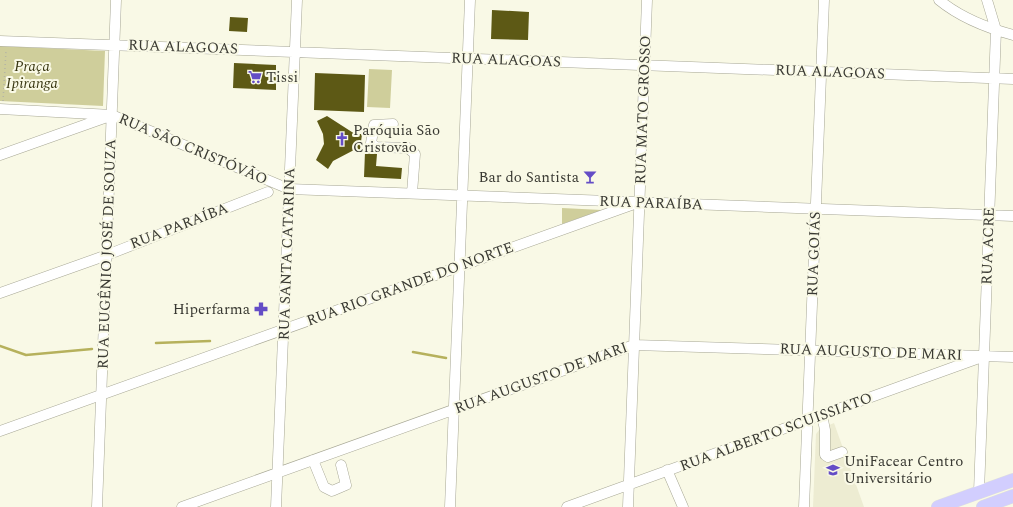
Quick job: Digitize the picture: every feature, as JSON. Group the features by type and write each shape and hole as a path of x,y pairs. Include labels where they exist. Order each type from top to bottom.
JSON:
{"main road":[{"path":"938,507 1013,480"},
{"path":"983,507 1013,496"}],"street":[{"name":"RUA EUGÊNIO JOSÉ DE SOUZA","path":"97,507 116,0"},
{"name":"RUA SANTA CATARINA","path":"276,507 298,0"},
{"path":"450,507 470,0"},
{"name":"RUA MATO GROSSO","path":"628,507 647,0"},
{"name":"RUA GOIÁS","path":"804,507 824,0"},
{"path":"939,0 958,14 996,30 1013,35"},
{"name":"RUA ACRE","path":"979,492 996,30 987,0"},
{"name":"RUA ALAGOAS","path":"3,41 1013,79"},
{"name":"RUA SÃO CRISTÓVÃO","path":"1,109 112,115 290,189"},
{"path":"0,155 112,115"},
{"path":"393,124 374,125 371,143 376,147 408,148 412,150 415,154 412,193"},
{"name":"RUA PARAÍBA","path":"290,189 1013,216"},
{"name":"RUA PARAÍBA","path":"0,293 107,255 268,192"},
{"name":"RUA RIO GRANDE DO NORTE","path":"0,431 640,202"},
{"name":"RUA AUGUSTO DE MARI","path":"182,507 634,345 1013,357"},
{"name":"RUA ALBERTO SCUISSIATO","path":"567,507 984,356"},
{"path":"822,415 825,430 825,455 828,457 842,452"},
{"path":"313,460 324,487 332,491 346,485 347,482 341,465"},
{"path":"667,470 683,507"}],"path":[{"path":"1,109 3,41"}],"shaded area":[{"name":"UniFacear Centro Universitário","path":"834,423 864,507 813,507 816,434 820,429"}],"green space":[{"name":"Praça Ipiranga","path":"0,46 105,51 103,106 0,101"},
{"path":"369,69 392,70 390,108 367,107"},
{"path":"562,208 602,210 562,224"}],"building":[{"path":"492,10 529,12 528,40 491,39"},
{"path":"230,17 248,18 247,32 229,31"},
{"name":"Tissi","path":"234,63 276,65 276,90 233,88"},
{"path":"315,73 365,75 364,112 314,110"},
{"name":"Paróquia São Cristovão","path":"327,116 355,134 362,134 360,150 354,150 333,161 328,169 316,160 324,144 323,134 317,121"},
{"path":"365,152 377,154 376,166 402,168 401,179 364,177"}],"waterway":[{"path":"156,343 210,341"},
{"path":"0,346 26,355 92,349"},
{"path":"413,352 446,358"}],"place":[{"name":"Tissi","path":"255,77"},
{"name":"Paróquia São Cristovão","path":"342,139"},
{"name":"Bar do Santista","path":"590,177"},
{"name":"Hiperfarma","path":"261,309"},
{"name":"UniFacear Centro Universitário","path":"833,470"}]}
